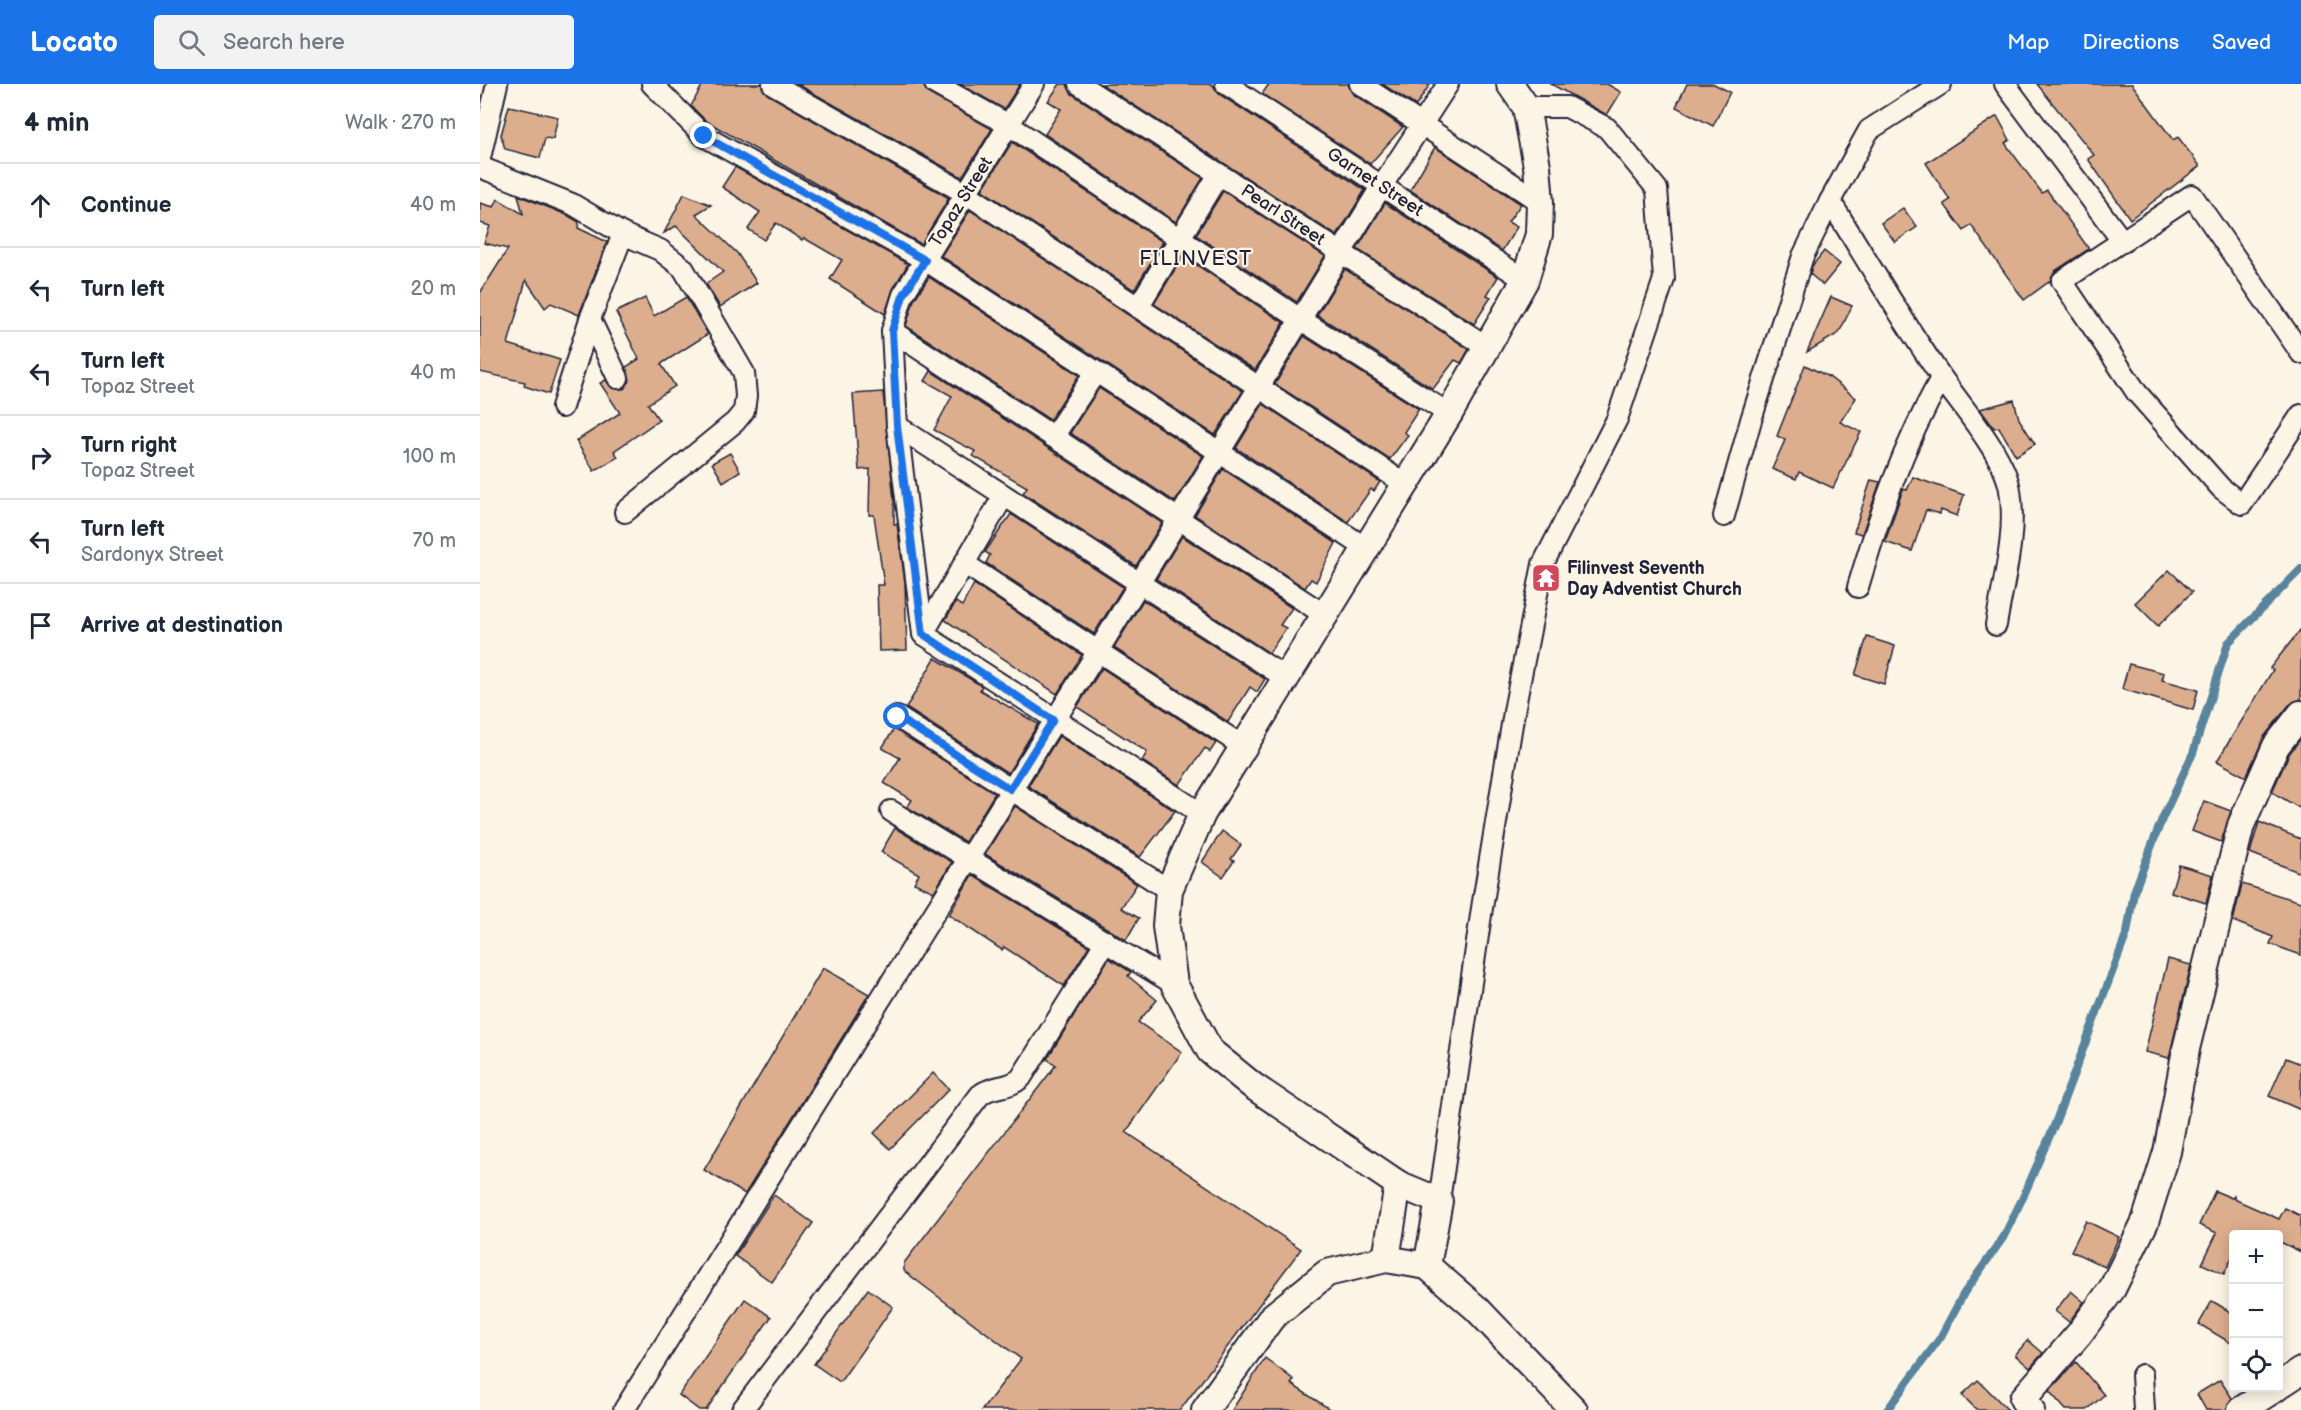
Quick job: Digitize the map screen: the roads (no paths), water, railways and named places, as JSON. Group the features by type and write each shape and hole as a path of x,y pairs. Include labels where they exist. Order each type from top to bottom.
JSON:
{"street":[{"path":"480,158 486,110 497,84"},
{"path":"652,84 704,136 925,260 1216,453 1366,548"},
{"path":"773,84 967,194 1405,484"},
{"path":"935,84 1009,125 1300,319 1449,414"},
{"name":"Topaz Street","path":"923,634 897,426 892,331 903,296 1034,84"},
{"name":"Pearl Street","path":"1078,84 1486,346"},
{"name":"Garnet Street","path":"1226,84 1525,280"},
{"path":"1360,84 1540,202"},
{"path":"624,1410 1098,651 1216,453 1381,187 1448,84"},
{"path":"1438,1201 1398,1184 1253,1086 1210,1051 1174,984 1166,926 1169,890 1202,814 1449,414 1525,280 1539,234 1540,202 1537,166 1526,107 1510,84"},
{"path":"1724,516 1751,420 1803,256 1830,201 1869,130 1941,84"},
{"path":"2005,84 2123,242"},
{"path":"1427,1266 1515,706 1543,564 1617,419 1664,279 1657,189 1607,128 1567,107 1526,107"},
{"path":"480,167 572,204 623,234 660,250 683,268 744,373 746,396 744,411 735,422 625,512"},
{"path":"1138,307 1219,174"},
{"path":"2301,353 2192,195 2062,281 2137,393 2221,488 2242,504 2301,415"},
{"path":"1830,201 1941,378 1988,442 2010,487 2013,511 2011,535 1996,625"},
{"path":"561,407 590,319 623,234"},
{"path":"590,319 618,378"},
{"path":"892,331 1325,615"},
{"path":"1053,437 1095,373"},
{"path":"1858,587 1894,473 1917,422 1941,378"},
{"path":"897,426 1003,497 1286,678"},
{"path":"1003,497 923,634 1202,814"},
{"path":"965,564 1244,747"},
{"path":"2031,1410 2023,1399 2079,1334 2112,1289 2145,1222 2167,1152 2187,1050 2241,825 2276,746 2301,714"},
{"path":"897,717 1169,890"},
{"path":"891,811 1174,984"},
{"path":"742,1410 980,1095 986,1090 1013,1085 1021,1078 1106,941"},
{"path":"1386,1258 1398,1184"},
{"path":"1205,1410 1272,1317 1327,1273 1386,1258 1427,1266 1477,1309 1574,1410"},
{"path":"2283,1383 2301,1371"},
{"path":"2142,1375 2144,1410"},
{"path":"2241,1410 2269,1392"}],"waterway":[{"path":"1887,1410 1940,1338 1964,1293 2003,1238 2024,1195 2054,1126 2127,933 2134,892 2162,819 2193,753 2228,643 2301,569"}],"place":[{"name":"Filinvest Seventh Day Adventist Church","path":"1546,578"}],"district":[{"name":"FILINVEST","path":"1196,259"}]}
